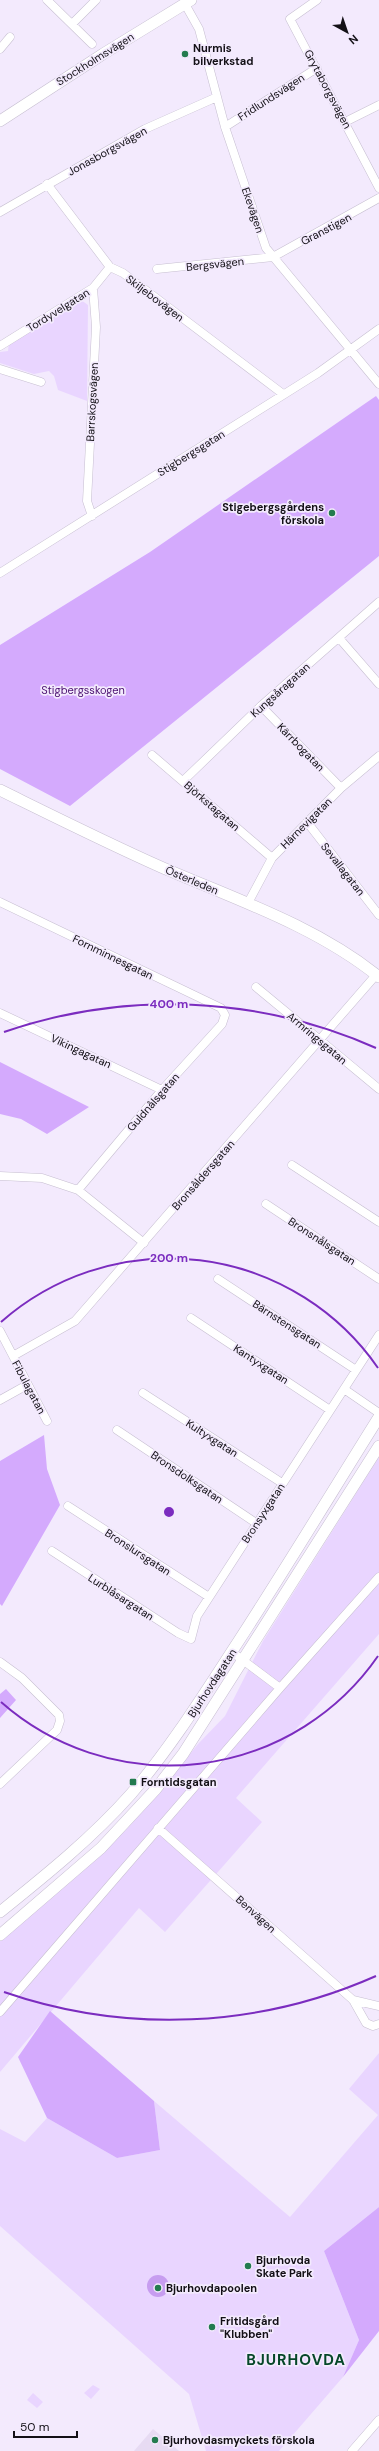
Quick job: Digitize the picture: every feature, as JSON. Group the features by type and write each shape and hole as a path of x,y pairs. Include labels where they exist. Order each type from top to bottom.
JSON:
{"main road":[{"name":"Stockholmsvägen","path":"0,120 188,2"},
{"name":"Österleden","path":"0,790 161,867 248,903 293,925 357,961 377,976"},
{"name":"Bjurhovdagatan","path":"0,1912 81,1844 129,1795 177,1737 379,1417"},
{"name":"Bjurhovdagatan","path":"0,1935 101,1848 155,1790 196,1736 379,1446"}],"street":[{"path":"48,0 92,44"},
{"path":"72,24 96,0"},
{"name":"Grytaborgsvägen","path":"317,0 290,19 346,122 379,188"},
{"name":"Ekevägen","path":"188,2 199,29 225,127 266,248 379,384"},
{"path":"0,49 10,37"},
{"name":"Fridlundsvägen","path":"225,127 317,68"},
{"name":"Jonasborgsvägen","path":"0,212 145,129 217,97"},
{"path":"346,122 379,105"},
{"name":"Skiljebovägen","path":"47,184 110,267 123,273 283,394"},
{"name":"Granstigen","path":"273,257 379,198"},
{"name":"Bergsvägen","path":"157,269 273,257"},
{"name":"Tordyvelgatan","path":"0,346 93,288 110,267"},
{"name":"Barrskogsvägen","path":"92,516 87,501 96,327 93,288"},
{"name":"Stigbergsgatan","path":"0,573 351,351 379,329"},
{"path":"0,369 41,382"},
{"name":"Kungsåragatan","path":"183,781 261,706 379,602"},
{"path":"339,638 379,684"},
{"name":"Kärrbogatan","path":"261,706 341,788"},
{"name":"Björkstagatan","path":"152,755 272,858"},
{"name":"Härnevigatan","path":"248,903 272,858 341,788 379,756"},
{"name":"Sevallagatan","path":"307,822 379,915"},
{"name":"Fornminnesgatan","path":"0,902 221,1008 225,1014"},
{"name":"Bronsåldersgatan","path":"13,1356 75,1321 377,976"},
{"name":"Armringsgatan","path":"256,987 379,1089"},
{"name":"Vikingagatan","path":"0,1013 162,1090"},
{"name":"Guldnålsgatan","path":"78,1190 162,1090 222,1024 225,1014"},
{"path":"292,1165 379,1222"},
{"path":"0,1176 42,1178 78,1190 144,1243"},
{"name":"Bronsnålsgatan","path":"266,1204 379,1278"},
{"name":"Bärnstensgatan","path":"218,1279 356,1370"},
{"name":"Kantyxgatan","path":"191,1318 330,1410"},
{"name":"Fibulagatan","path":"0,1331 47,1421"},
{"name":"Bronsyxgatan","path":"191,1639 196,1616 379,1335"},
{"path":"0,1400 27,1385"},
{"path":"344,1389 379,1413"},
{"name":"Kultyxgatan","path":"143,1393 282,1483"},
{"name":"Bronsdolksgatan","path":"117,1430 256,1523"},
{"name":"Bronslursgatan","path":"68,1506 209,1597"},
{"name":"Lurblåsargatan","path":"52,1551 178,1634 191,1639"},
{"path":"0,2012 158,1828 379,1577"},
{"path":"232,1652 280,1688"},
{"path":"0,1662 22,1678 59,1714 60,1718 57,1730 0,1784"},
{"name":"Benvägen","path":"158,1828 353,2000 366,2023 373,2026 379,2024"},
{"name":"Benvägen","path":"353,2000 379,2006"},
{"path":"352,2451 379,2420"}],"shaded area":[{"path":"81,300 88,305 87,401 58,390 54,376 49,371 34,374 0,363 0,352 8,351 9,342"},
{"path":"379,1457 379,1634 236,1798 262,1822 165,1932 139,1908 0,2072 0,1939 125,1831 153,1800 198,1744 225,1716 263,1641"},
{"path":"379,2053 379,2207 324,2251 359,2340 343,2377 279,2451 206,2451 189,2394 0,2226 0,2129 25,2142 47,2118 117,2158 160,2150 154,2101 290,2217 378,2115 349,2089"},
{"name":"Bjurhovdapoolen","path":"158,2275 166,2278 169,2286 166,2294 158,2297 150,2294 147,2286 150,2278"},
{"path":"93,2385 100,2389 91,2399 84,2393"},
{"path":"33,2393 43,2402 37,2408 27,2400"},
{"name":"Bjurhovdasmyckets förskola","path":"153,2429 179,2451 134,2451"}],"green space":[{"name":"Stigbergsskogen","path":"376,396 379,400 379,556 70,806 0,769 0,645 150,552"},
{"path":"0,1062 89,1107 47,1134 21,1119 0,1114"},
{"path":"44,1435 47,1469 60,1505 2,1606 0,1604 0,1461"},
{"path":"6,1689 16,1700 0,1718 0,1694"},
{"path":"50,2011 154,2101 160,2150 117,2158 47,2118 18,2057"},
{"path":"379,2207 379,2331 343,2377 359,2340 324,2251"}],"place":[{"name":"Nurmis bilverkstad","path":"185,54"},
{"name":"Stigebergsgårdens förskola","path":"332,513"},
{"name":"Forntidsgatan","path":"133,1782"},
{"name":"Bjurhovda Skate Park","path":"248,2266"},
{"name":"Bjurhovdapoolen","path":"158,2288"},
{"name":"Fritidsgård \"Klubben\"","path":"212,2327"},
{"name":"Bjurhovdasmyckets förskola","path":"155,2440"}],"district":[{"name":"BJURHOVDA","path":"296,2360"}]}
